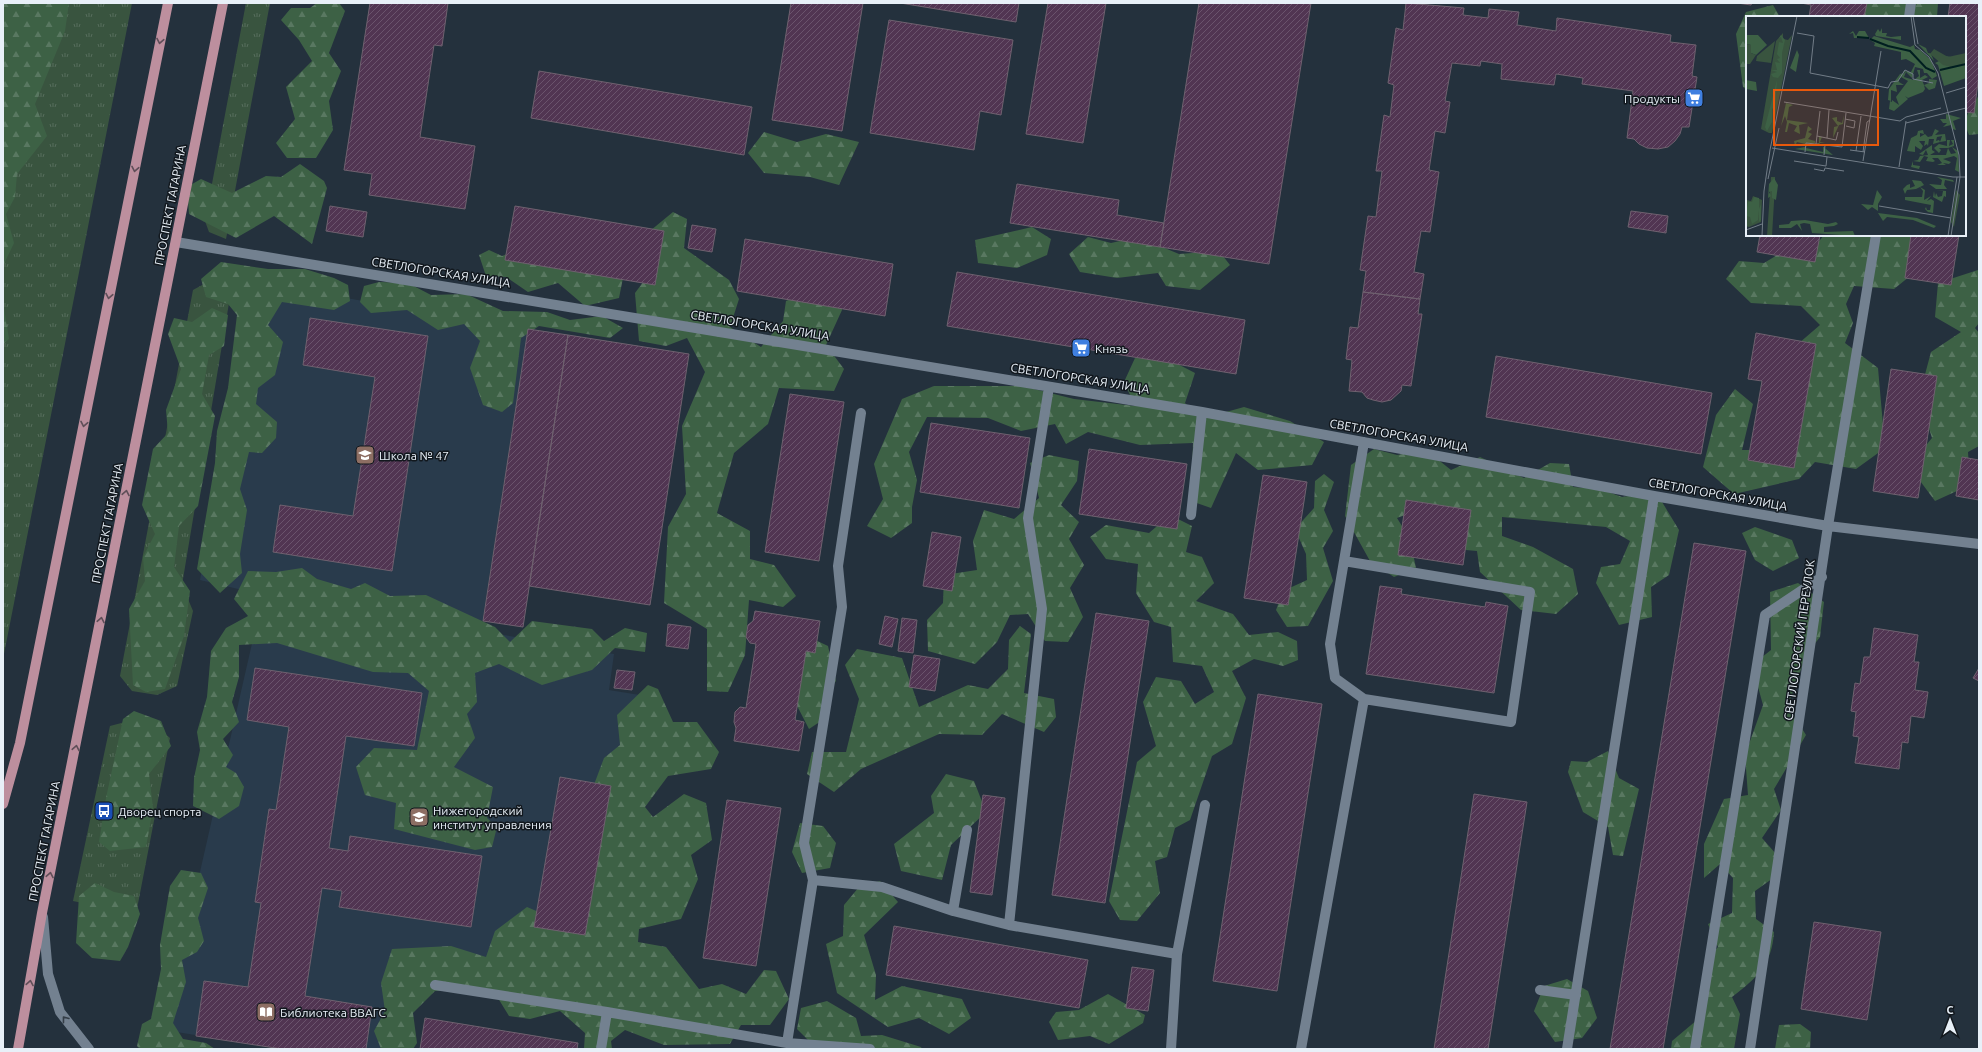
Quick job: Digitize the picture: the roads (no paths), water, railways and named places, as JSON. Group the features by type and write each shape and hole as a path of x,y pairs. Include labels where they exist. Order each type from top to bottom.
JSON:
{"main road":[{"path":"3,804 20,743 168,3"},
{"name":"ПРОСПЕКТ ГАГАРИНА","path":"18,1049 42,913 223,3"}],"street":[{"path":"1909,16 1911,3"},
{"name":"СВЕТЛОГОРСКИЙ ПЕРЕУЛОК","path":"1750,1049 1822,577 1828,526 1876,236"},
{"name":"СВЕТЛОГОРСКАЯ УЛИЦА","path":"176,242 1202,412 1654,496 1828,526 1979,544"},
{"path":"1009,926 1042,609 1028,518 1049,387"},
{"path":"1191,516 1202,412"},
{"path":"787,1043 813,880 804,843 842,607 838,566 861,413"},
{"path":"1344,561 1530,592 1511,722 1364,700 1335,678 1330,644 1364,442"},
{"path":"1567,1049 1654,496"},
{"path":"1695,1049 1765,615 1822,577"},
{"path":"1301,1049 1364,700"},
{"path":"1170,1049 1177,954 1205,805"},
{"path":"953,911 967,830"},
{"path":"813,880 882,887 953,911 1009,926 1177,954"},
{"path":"42,913 48,974 60,1012 89,1049"},
{"path":"434,985 607,1012 787,1043 870,1049"},
{"path":"1540,990 1576,996"},
{"path":"601,1049 607,1012"}],"place":[{"name":"Продукты","path":"1694,98"},
{"name":"Князь","path":"1081,348"},
{"name":"Школа № 47","path":"365,455"},
{"name":"Дворец спорта","path":"104,811"},
{"name":"Нижегородский институт управления","path":"419,817"},
{"name":"Библиотека ВВАГС","path":"266,1012"}]}
